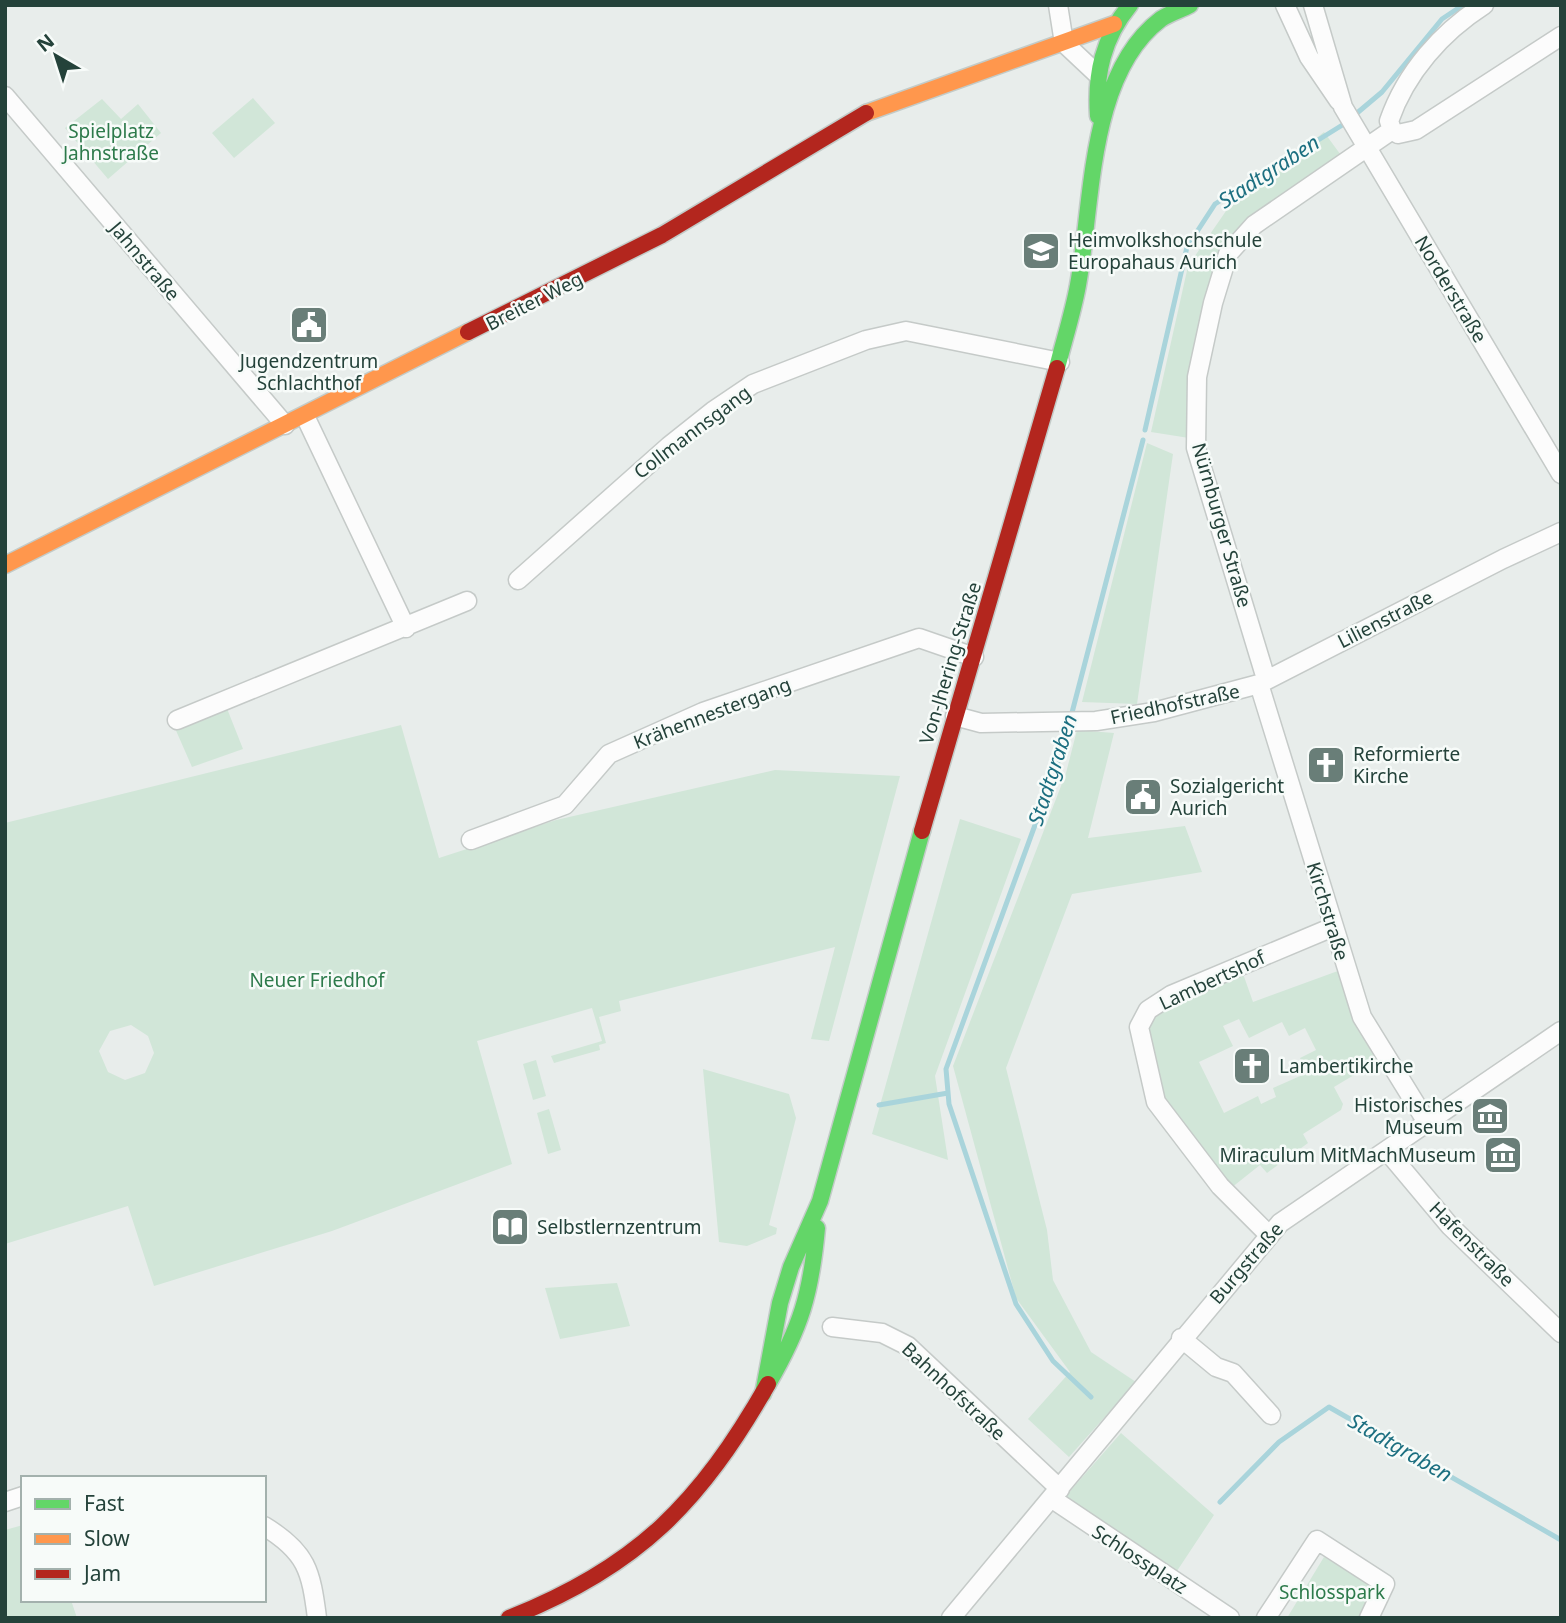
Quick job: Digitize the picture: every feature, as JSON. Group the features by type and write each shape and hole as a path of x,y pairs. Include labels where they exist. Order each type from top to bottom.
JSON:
{"main road":[{"name":"Von-Jhering-Straße","path":"763,1394 784,1291 820,1201 955,716 1060,362 1090,221 1100,133 1097,74 1114,24 1130,5"},
{"name":"Von-Jhering-Straße","path":"1100,133 1122,66 1135,46 1163,18 1190,5"},
{"name":"Breiter Weg","path":"5,565 662,235 865,113 1065,44 1114,24"},
{"name":"Von-Jhering-Straße","path":"512,1617 575,1590 652,1539 723,1462 800,1323 813,1274 820,1201"}],"street":[{"path":"1058,5 1065,44 1097,74"},
{"name":"Norderstraße","path":"1285,5 1309,57 1342,105 1561,474"},
{"name":"Norderstraße","path":"1313,5 1342,105"},
{"path":"1484,5 1454,25 1438,41 1393,108 1389,121 1392,130 1398,134 1416,130 1561,36"},
{"name":"Jahnstraße","path":"5,96 285,425"},
{"name":"Nürnburger Straße","path":"1263,681 1196,448 1197,377 1213,303 1228,254 1254,225 1392,130"},
{"name":"Collmannsgang","path":"518,579 669,446 753,384 866,340 906,331 1060,362"},
{"path":"305,416 406,628"},
{"name":"Lilienstraße","path":"1263,681 1561,532"},
{"path":"177,720 467,601"},
{"name":"Krähennestergang","path":"471,840 565,805 609,754 704,712 919,638 974,657"},
{"name":"Friedhofstraße","path":"955,716 981,723 1097,720 1154,712 1263,681"},
{"name":"Kirchstraße","path":"1263,681 1333,927 1362,1017 1428,1124"},
{"name":"Lambertshof","path":"1269,1235 1220,1186 1156,1102 1139,1035 1142,1019 1156,1003 1171,995 1333,927"},
{"name":"Burgstraße","path":"951,1618 1127,1410 1181,1338 1269,1235 1304,1204 1388,1152 1561,1031"},
{"name":"Hafenstraße","path":"1388,1152 1450,1226 1561,1333"},
{"name":"Bahnhofstraße","path":"832,1327 882,1333 908,1346 1056,1493"},
{"path":"1181,1338 1216,1367 1233,1373 1271,1415"},
{"name":"Schlossplatz","path":"1056,1493 1230,1618"},
{"path":"266,1528 300,1553 312,1578 317,1618"},
{"path":"1266,1618 1317,1541 1385,1584 1369,1618"}],"green space":[{"path":"253,98 275,123 234,158 212,133"},
{"name":"Spielplatz Jahnstraße","path":"102,99 121,119 138,104 161,133 108,179 65,128"},
{"path":"1324,132 1343,158 1221,255 1189,438 1151,432 1188,266 1226,211"},
{"path":"1147,443 1173,454 1137,704 1082,702"},
{"path":"226,706 243,749 192,767 174,726"},
{"name":"Neuer Friedhof","path":"401,725 439,858 556,820 775,770 900,776 829,1041 811,1039 835,947 619,1001 621,1011 599,1017 606,1043 599,1045 600,1050 554,1063 551,1056 602,1041 592,1008 477,1041 512,1164 332,1231 154,1286 128,1206 5,1244 5,823","holes":["131,1025 148,1036 154,1053 145,1073 125,1080 108,1072 99,1051 110,1031"]},
{"path":"1077,730 1114,733 1088,838 1185,826 1202,872 1072,894 1006,1068 1047,1230 1053,1280 1091,1352 1136,1382 1069,1457 1028,1419 1070,1372 1016,1298 953,1066 1066,773"},
{"path":"960,819 1021,839 935,1076 948,1160 872,1134"},
{"path":"1241,968 1253,1002 1346,968 1379,1060 1334,1087 1343,1104 1341,1110 1303,1134 1308,1143 1267,1173 1260,1165 1226,1192 1164,1115 1142,1019","holes":["1239,1019 1249,1038 1282,1022 1289,1036 1305,1028 1316,1050 1300,1058 1307,1073 1273,1088 1276,1097 1261,1104 1258,1096 1224,1113 1199,1062 1233,1046 1223,1026"]},
{"path":"536,1060 546,1096 533,1100 523,1064"},
{"path":"703,1069 789,1094 796,1118 769,1225 777,1228 776,1234 747,1246 719,1242"},
{"path":"549,1109 561,1150 548,1154 537,1113"},
{"path":"617,1283 630,1326 560,1339 545,1288"},
{"path":"1121,1433 1214,1515 1177,1571 1063,1499"},
{"path":"21,1526 21,1602 72,1602 77,1618 5,1618 5,1530"},
{"name":"Schlosspark","path":"1324,1557 1374,1587 1358,1618 1287,1618"}],"waterway":[{"name":"Stadtgraben","path":"1145,430 1187,247 1215,204 1344,124 1382,92 1442,19 1463,5"},
{"name":"Stadtgraben","path":"1091,1397 1053,1361 1016,1304 949,1104 946,1069 1062,751 1143,440"},
{"name":"Stadtgraben","path":"879,1105 948,1093"},
{"name":"Stadtgraben","path":"1220,1502 1279,1442 1329,1407 1561,1540"}],"traffic: fast":[{"path":"1098,116 1098,86 1103,57 1113,30 1130,5"},
{"path":"1057,368 1078,285 1098,142 1119,72 1137,43 1161,19 1190,5"},
{"path":"763,1394 780,1303 791,1267 820,1201 922,831"},
{"path":"768,1384 789,1345 803,1309 817,1228"}],"traffic: slow":[{"path":"866,113 1114,24"},
{"path":"5,565 468,332"}],"traffic: jam":[{"path":"468,332 662,235 866,113"},
{"path":"922,831 1057,368"},
{"path":"509,1618 594,1577 630,1553 661,1526 717,1464 768,1384"}],"place":[{"name":"Heimvolkshochschule Europahaus Aurich","path":"1041,251"},
{"name":"Jugendzentrum Schlachthof","path":"309,325"},
{"name":"Reformierte Kirche","path":"1326,765"},
{"name":"Sozialgericht Aurich","path":"1143,797"},
{"name":"Lambertikirche","path":"1252,1066"},
{"name":"Historisches Museum","path":"1490,1116"},
{"name":"Miraculum MitMachMuseum","path":"1503,1155"},
{"name":"Selbstlernzentrum","path":"510,1227"}]}
